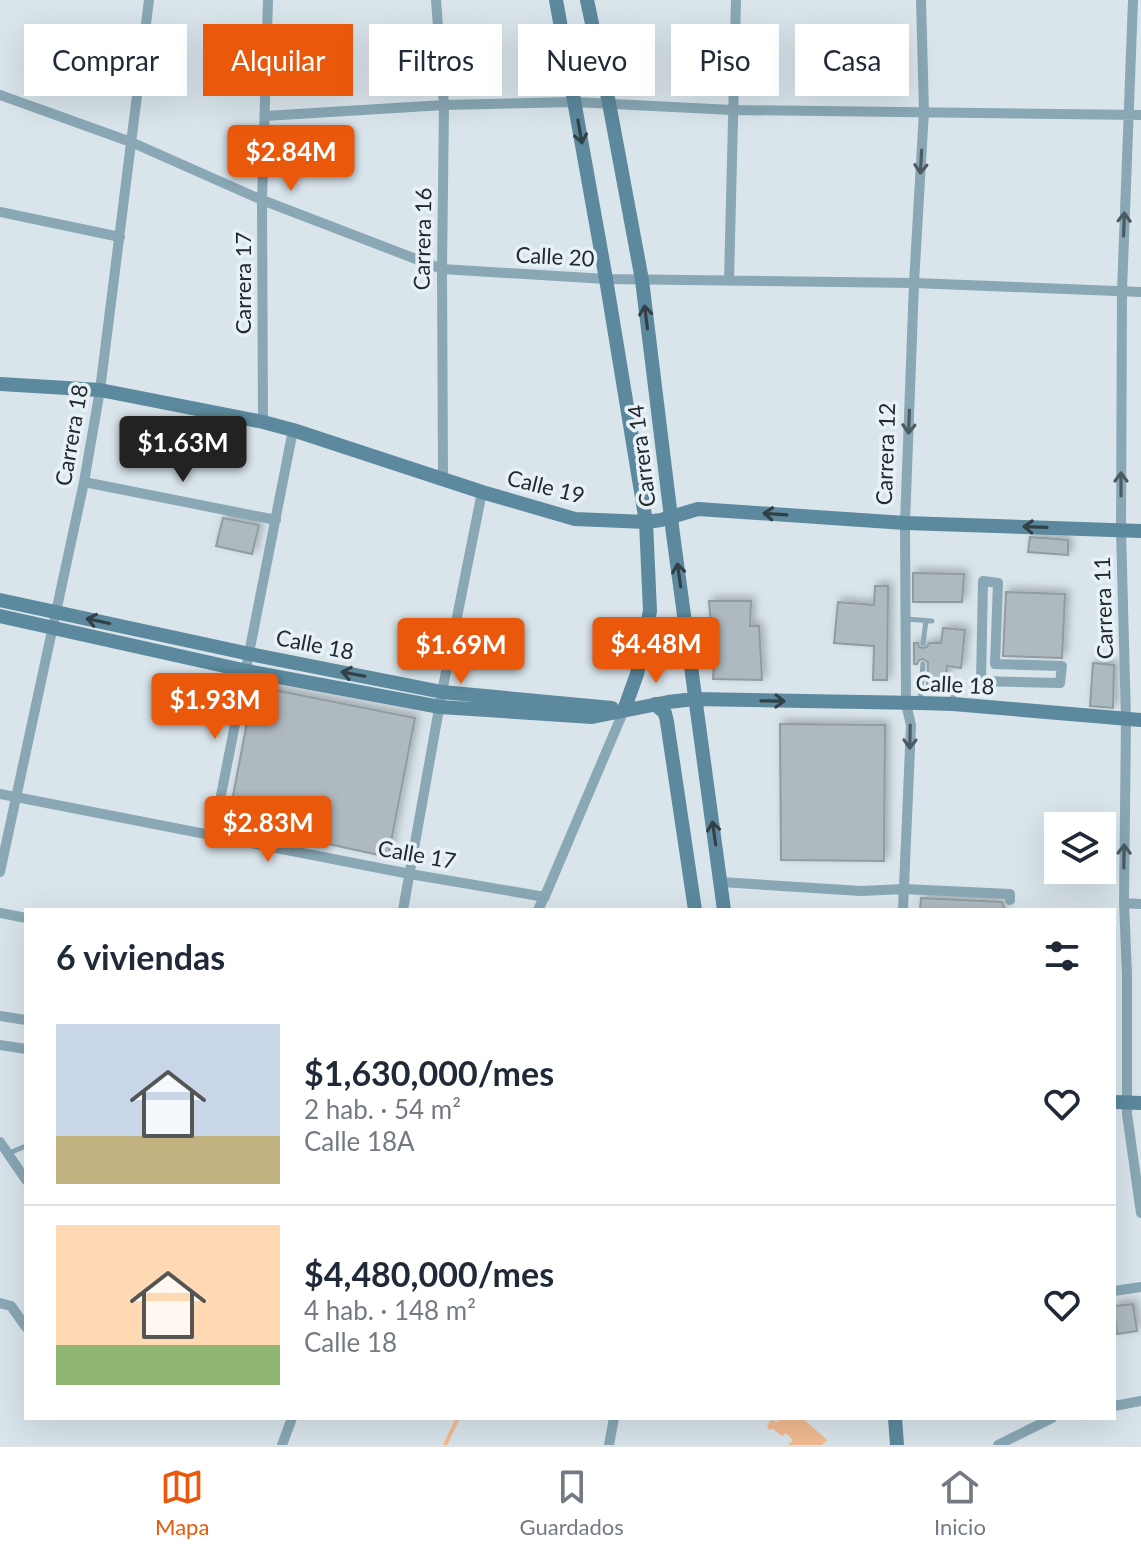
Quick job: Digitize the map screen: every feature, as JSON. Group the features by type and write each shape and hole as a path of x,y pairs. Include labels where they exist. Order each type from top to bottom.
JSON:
{"street":[{"name":"Carrera 18","path":"0,872 84,482 100,390 149,0"},
{"name":"Carrera 17","path":"263,422 262,200 268,0"},
{"name":"Carrera 16","path":"436,0 444,105 443,478"},
{"name":"Carrera 14","path":"556,0 646,522 650,611 637,674 624,710"},
{"name":"Carrera 14","path":"587,0 642,280 724,908"},
{"path":"729,280 736,0"},
{"name":"Carrera 12","path":"903,908 913,703 905,619 905,523 924,111 921,0"},
{"name":"Carrera 11","path":"1133,0 1122,291 1121,530 1134,720 1124,903 1127,1119 1141,1213"},
{"name":"Calle 20","path":"0,95 131,142 262,200 442,269 606,279 914,283 1141,292"},
{"path":"265,116 444,105 574,102 732,110 1141,115"},
{"path":"0,212 120,237"},
{"name":"Calle 19","path":"0,384 100,390 263,422 575,519 646,522 698,509 905,523 1141,531"},
{"path":"213,836 293,430"},
{"path":"84,482 276,520"},
{"path":"403,908 482,492"},
{"path":"983,581 998,583 995,664 1062,666 1060,683 981,681 983,581"},
{"name":"Calle 18","path":"0,600 250,654 441,700"},
{"name":"Calle 18","path":"0,616 247,671 441,700 624,710 695,699 953,704 1134,720"},
{"path":"655,704 665,713 667,722 695,908"},
{"path":"539,908 624,710"},
{"name":"Calle 17","path":"0,794 410,874 545,897"},
{"path":"721,882 861,891 904,889 1010,894 1010,905"},
{"path":"1124,903 1141,904"},
{"path":"0,913 24,918"},
{"path":"0,1016 24,1020"},
{"path":"0,1045 24,1049"},
{"path":"0,1142 24,1177"},
{"path":"1116,1291 1141,1287"},
{"path":"0,1303 11,1306 24,1324"},
{"path":"1116,1406 1141,1401"},
{"path":"282,1445 291,1420"},
{"path":"609,1445 614,1420"},
{"path":"895,1420 897,1445"},
{"path":"998,1445 1048,1420"}],"lane":[{"path":"905,619 929,621 923,643"},
{"path":"913,703 925,680 923,664"},
{"path":"946,681 953,683 953,704"},
{"path":"8,1153 24,1147"}],"shaded area":[{"path":"771,1420 804,1420 827,1440 822,1445 788,1445 793,1440 786,1433 782,1436 767,1426"}],"building":[{"path":"223,518 259,525 252,554 216,546"},
{"path":"1030,537 1068,540 1068,555 1028,552"},
{"path":"913,573 964,574 962,602 913,602"},
{"path":"875,586 888,586 887,680 873,680 874,646 834,643 838,602 874,605"},
{"path":"1006,592 1065,594 1062,658 1003,656"},
{"path":"709,601 751,601 750,626 759,626 762,680 713,679 715,645"},
{"path":"943,628 965,630 961,668 947,666 946,676 941,680 946,687 927,686 928,662 923,659 914,664 914,643 923,648 929,643 941,643"},
{"path":"1093,663 1114,665 1113,708 1090,706"},
{"path":"254,686 415,718 388,857 228,822"},
{"path":"780,724 885,725 884,861 781,860"},
{"path":"921,898 1002,902 1004,908 920,908"},
{"path":"1133,1304 1137,1331 1117,1334 1116,1306"}],"waterway":[{"path":"445,1445 457,1420"}]}
